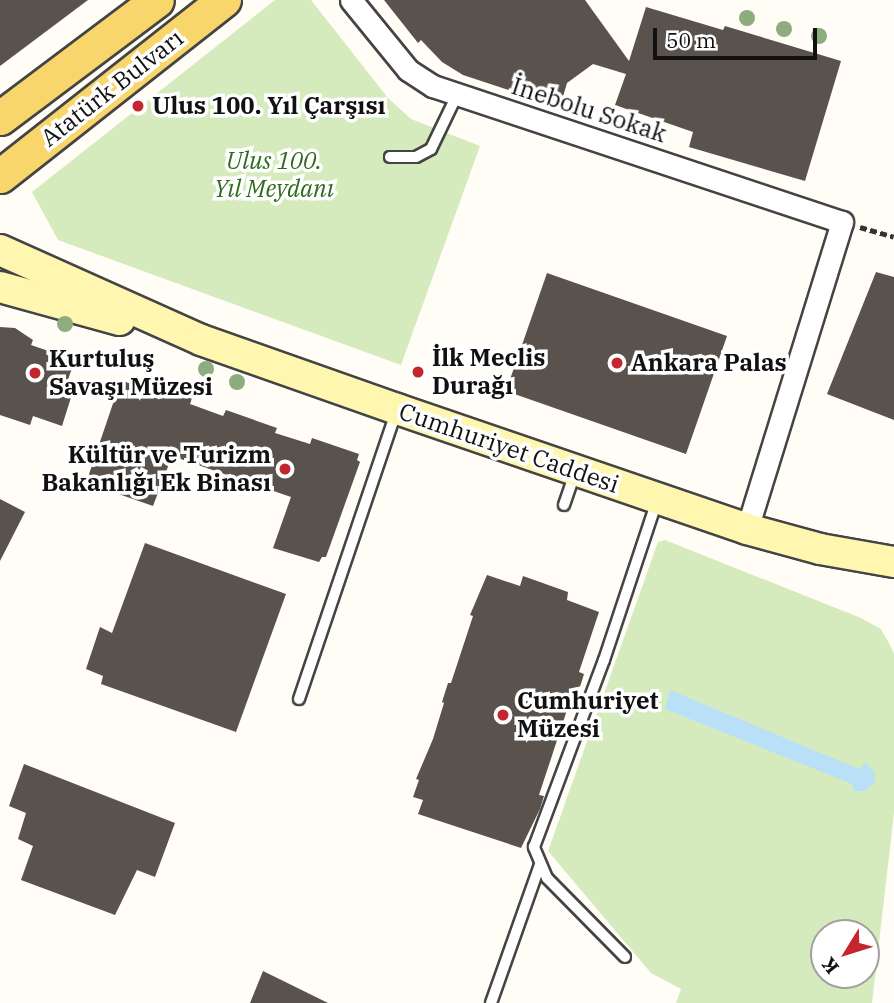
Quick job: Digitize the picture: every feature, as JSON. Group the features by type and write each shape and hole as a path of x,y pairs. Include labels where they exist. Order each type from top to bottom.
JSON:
{"main road":[{"name":"Atatürk Bulvarı","path":"0,118 157,0"},
{"name":"Atatürk Bulvarı","path":"0,176 224,0"},
{"name":"Cumhuriyet Caddesi","path":"0,250 201,340"},
{"name":"Cumhuriyet Caddesi","path":"0,287 201,340 747,529 820,549 894,562"},
{"name":"Cumhuriyet Caddesi","path":"820,549 894,584"}],"street":[{"name":"İnebolu Sokak","path":"351,0 408,70 433,86 842,222"},
{"path":"747,529 842,222"}],"lane":[{"path":"390,157 416,157 431,149 457,94"},
{"path":"299,699 397,409"},
{"path":"564,505 576,470"},
{"path":"625,957 547,878 534,847 604,660 658,498"},
{"path":"491,1003 540,865"}],"path":[{"path":"842,222 894,237"}],"green space":[{"name":"Ulus 100. Yıl Meydanı","path":"275,0 311,0 388,98 411,119 480,146 401,365 58,240 32,192"},
{"path":"665,540 861,618 881,629 894,654 894,813 880,934 880,919 810,919 810,989 874,989 872,1003 676,1003 681,989 651,973 548,851 658,542"}],"water":[{"path":"670,690 859,769 865,763 874,771 875,782 866,791 853,791 852,784 665,709"}],"building":[{"path":"0,0 88,0 0,66"},
{"path":"384,0 585,0 629,61 646,7 723,30 725,26 841,61 805,181 689,147 693,132 615,105 626,74 593,64 567,83 560,107 463,75 442,62 421,40 418,43"},
{"path":"876,272 894,277 894,420 827,394"},
{"name":"Ankara Palas","path":"547,273 727,336 686,454 506,391"},
{"name":"Kurtuluş Savaşı Müzesi","path":"0,327 15,328 33,340 31,345 75,360 66,385 74,388 62,426 33,416 30,425 0,415"},
{"name":"Kültür ve Turizm Bakanlığı Ek Binası","path":"121,380 142,388 146,382 192,398 190,404 223,416 226,410 277,428 275,433 310,444 312,438 359,454 357,460 360,462 326,557 322,557 319,562 273,548 291,497 172,456 153,506 107,490 109,485 88,477"},
{"path":"0,499 25,512 0,561"},
{"path":"145,543 286,594 236,732 101,684 103,676 86,669 100,627 112,633"},
{"name":"Cumhuriyet Müzesi","path":"487,575 520,586 523,576 568,592 567,600 599,612 579,672 584,674 574,706 569,704 539,795 544,796 540,809 521,848 418,814 423,800 413,797 419,780 416,779 433,739 448,683 451,683 473,616 470,615"},
{"path":"24,764 175,823 155,877 137,870 115,915 21,880 33,846 18,839 26,813 9,806"},
{"path":"263,971 328,1003 250,1003"}],"place":[{"name":"Ulus 100. Yıl Çarşısı","path":"138,106"},
{"name":"Ankara Palas","path":"617,363"},
{"name":"İlk Meclis Durağı","path":"418,372"},
{"name":"Kurtuluş Savaşı Müzesi","path":"35,373"},
{"name":"Kültür ve Turizm Bakanlığı Ek Binası","path":"285,469"},
{"name":"Cumhuriyet Müzesi","path":"503,715"}]}
